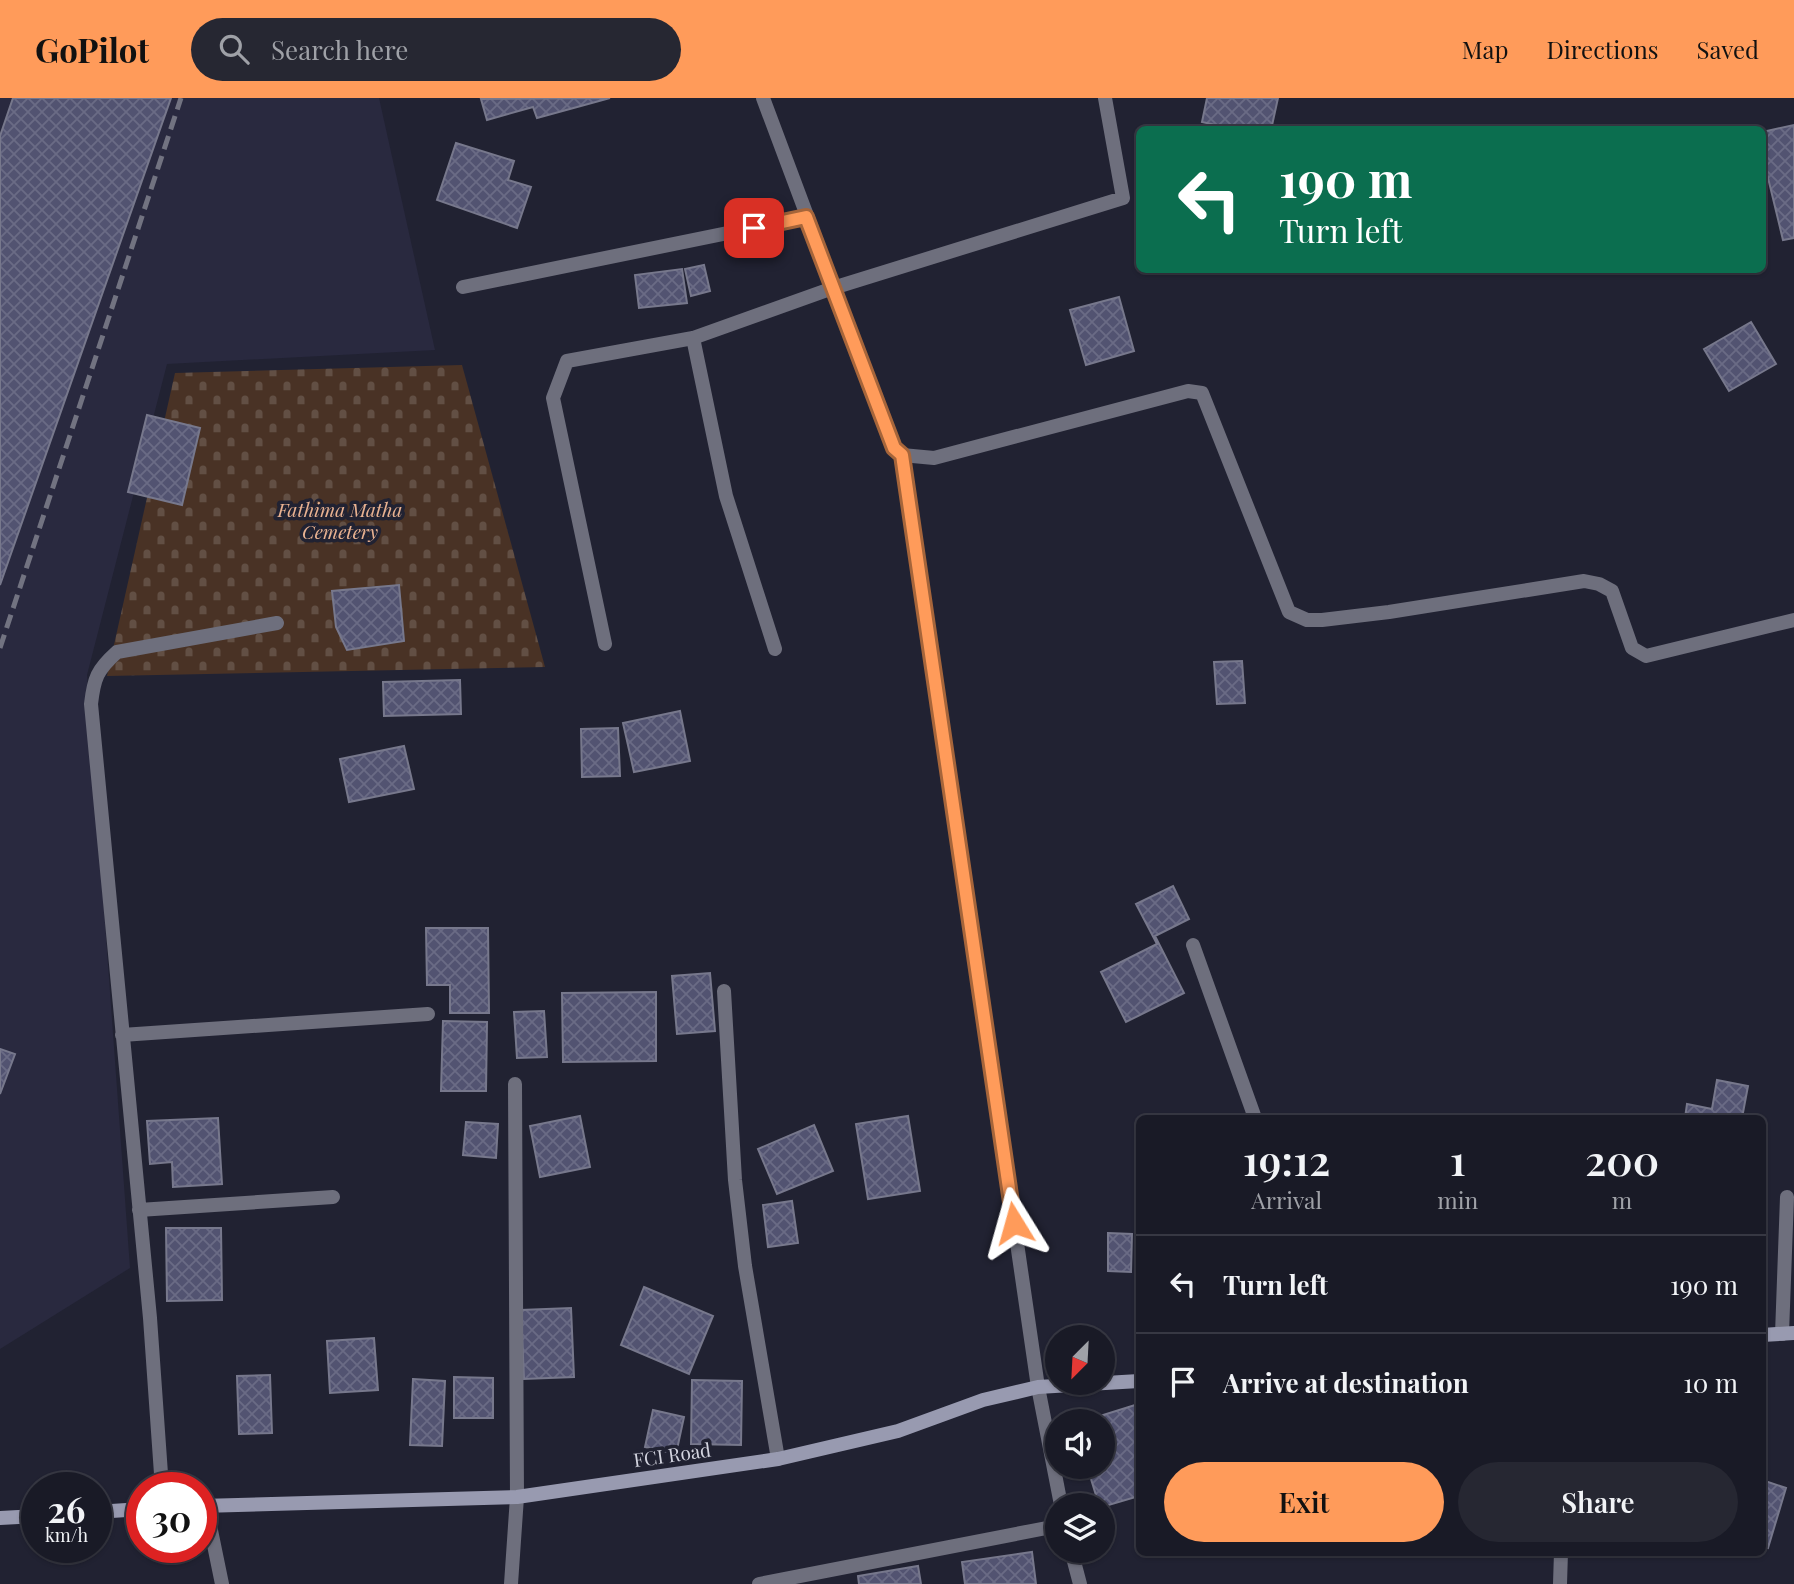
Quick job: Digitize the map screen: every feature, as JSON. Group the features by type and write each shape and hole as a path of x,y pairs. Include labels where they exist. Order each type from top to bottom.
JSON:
{"street":[{"path":"763,98 894,448 902,455 933,458 1188,391 1202,393 1289,612 1307,620 1389,612 1584,581 1599,584 1612,591 1632,648 1646,656 1794,620"},
{"path":"605,644 553,398 567,361 693,338 833,288 1123,198 1105,98"},
{"path":"463,287 806,217"},
{"path":"693,338 726,496 775,649"},
{"path":"902,455 1038,1387 1059,1493"},
{"path":"161,1472 150,1318 90,704 93,684 100,667 117,652 277,623"},
{"path":"1193,945 1254,1115"},
{"path":"724,991 736,1192 745,1266 778,1459"},
{"path":"121,1035 428,1014"},
{"path":"511,1584 517,1497 515,1084"},
{"path":"139,1210 333,1197"},
{"path":"1766,1335 1788,1333 1787,1197"},
{"name":"FCI Road","path":"217,1506 517,1497 778,1459 898,1431 983,1400 1038,1387 1136,1381"},
{"path":"0,1518 21,1517"},
{"path":"759,1584 1045,1528"},
{"path":"1560,1584 1561,1556"},
{"path":"217,1562 222,1584"},
{"path":"1074,1563 1080,1584"}],"shaded area":[{"path":"0,98 379,98 435,350 167,364 87,675 130,1268 0,1349"}],"green space":[{"name":"Fathima Matha Cemetery","path":"462,365 545,667 107,676 175,373"}],"building":[{"path":"13,98 171,98 0,585 0,136"},
{"path":"610,98 537,118 533,107 487,120 481,99"},
{"path":"1207,98 1278,98 1272,126 1220,126 1202,122"},
{"path":"1794,125 1794,238 1783,240 1766,170 1766,131"},
{"path":"456,143 514,161 508,180 531,187 517,228 437,200"},
{"path":"704,265 710,291 691,296 685,269"},
{"path":"682,269 687,303 639,308 635,275"},
{"path":"1119,297 1134,351 1086,365 1070,310"},
{"path":"1751,322 1776,364 1729,391 1704,349"},
{"path":"147,415 200,428 182,505 128,492"},
{"path":"399,585 404,641 347,650 336,627 332,591"},
{"path":"1242,661 1245,703 1217,704 1214,662"},
{"path":"460,680 461,714 384,716 383,682"},
{"path":"680,711 690,761 634,772 623,723"},
{"path":"618,728 620,776 582,777 581,729"},
{"path":"404,746 414,789 349,802 340,759"},
{"path":"1173,886 1189,919 1155,936 1184,993 1126,1022 1101,972 1157,944 1136,904"},
{"path":"426,928 488,928 489,1013 450,1013 450,985 427,985"},
{"path":"710,973 715,1031 677,1034 672,976"},
{"path":"656,992 656,1061 563,1062 562,993"},
{"path":"544,1011 547,1057 517,1058 514,1012"},
{"path":"443,1021 487,1022 486,1091 441,1091"},
{"path":"0,1049 15,1054 0,1094"},
{"path":"1717,1080 1748,1086 1743,1115 1685,1115 1687,1104 1712,1109"},
{"path":"580,1116 590,1167 540,1177 530,1126"},
{"path":"908,1116 920,1191 868,1199 856,1124"},
{"path":"218,1118 222,1184 173,1187 172,1162 150,1164 147,1121"},
{"path":"466,1122 498,1124 496,1158 463,1155"},
{"path":"814,1125 833,1171 777,1194 758,1149"},
{"path":"792,1201 798,1243 768,1247 763,1205"},
{"path":"166,1228 221,1228 222,1300 167,1301"},
{"path":"1108,1233 1132,1234 1131,1272 1108,1271"},
{"path":"644,1287 713,1316 689,1374 621,1345"},
{"path":"571,1308 574,1377 524,1379 521,1310"},
{"path":"374,1338 378,1390 330,1393 327,1341"},
{"path":"270,1375 272,1433 239,1434 237,1376"},
{"path":"454,1377 493,1378 493,1418 454,1418"},
{"path":"413,1379 445,1381 442,1446 410,1445"},
{"path":"692,1380 742,1381 741,1445 691,1444"},
{"path":"1135,1405 1136,1497 1115,1503 1115,1493 1095,1493 1091,1479 1115,1479 1115,1411"},
{"path":"653,1410 684,1417 676,1454 645,1447"},
{"path":"1766,1481 1786,1488 1768,1548 1766,1547"},
{"path":"1032,1552 1036,1584 965,1584 962,1562"},
{"path":"918,1566 921,1584 859,1584 858,1576"}],"railway":[{"path":"0,648 181,98"}],"route":[{"path":"754,228 806,217 894,448 902,455 1014,1223"}]}
